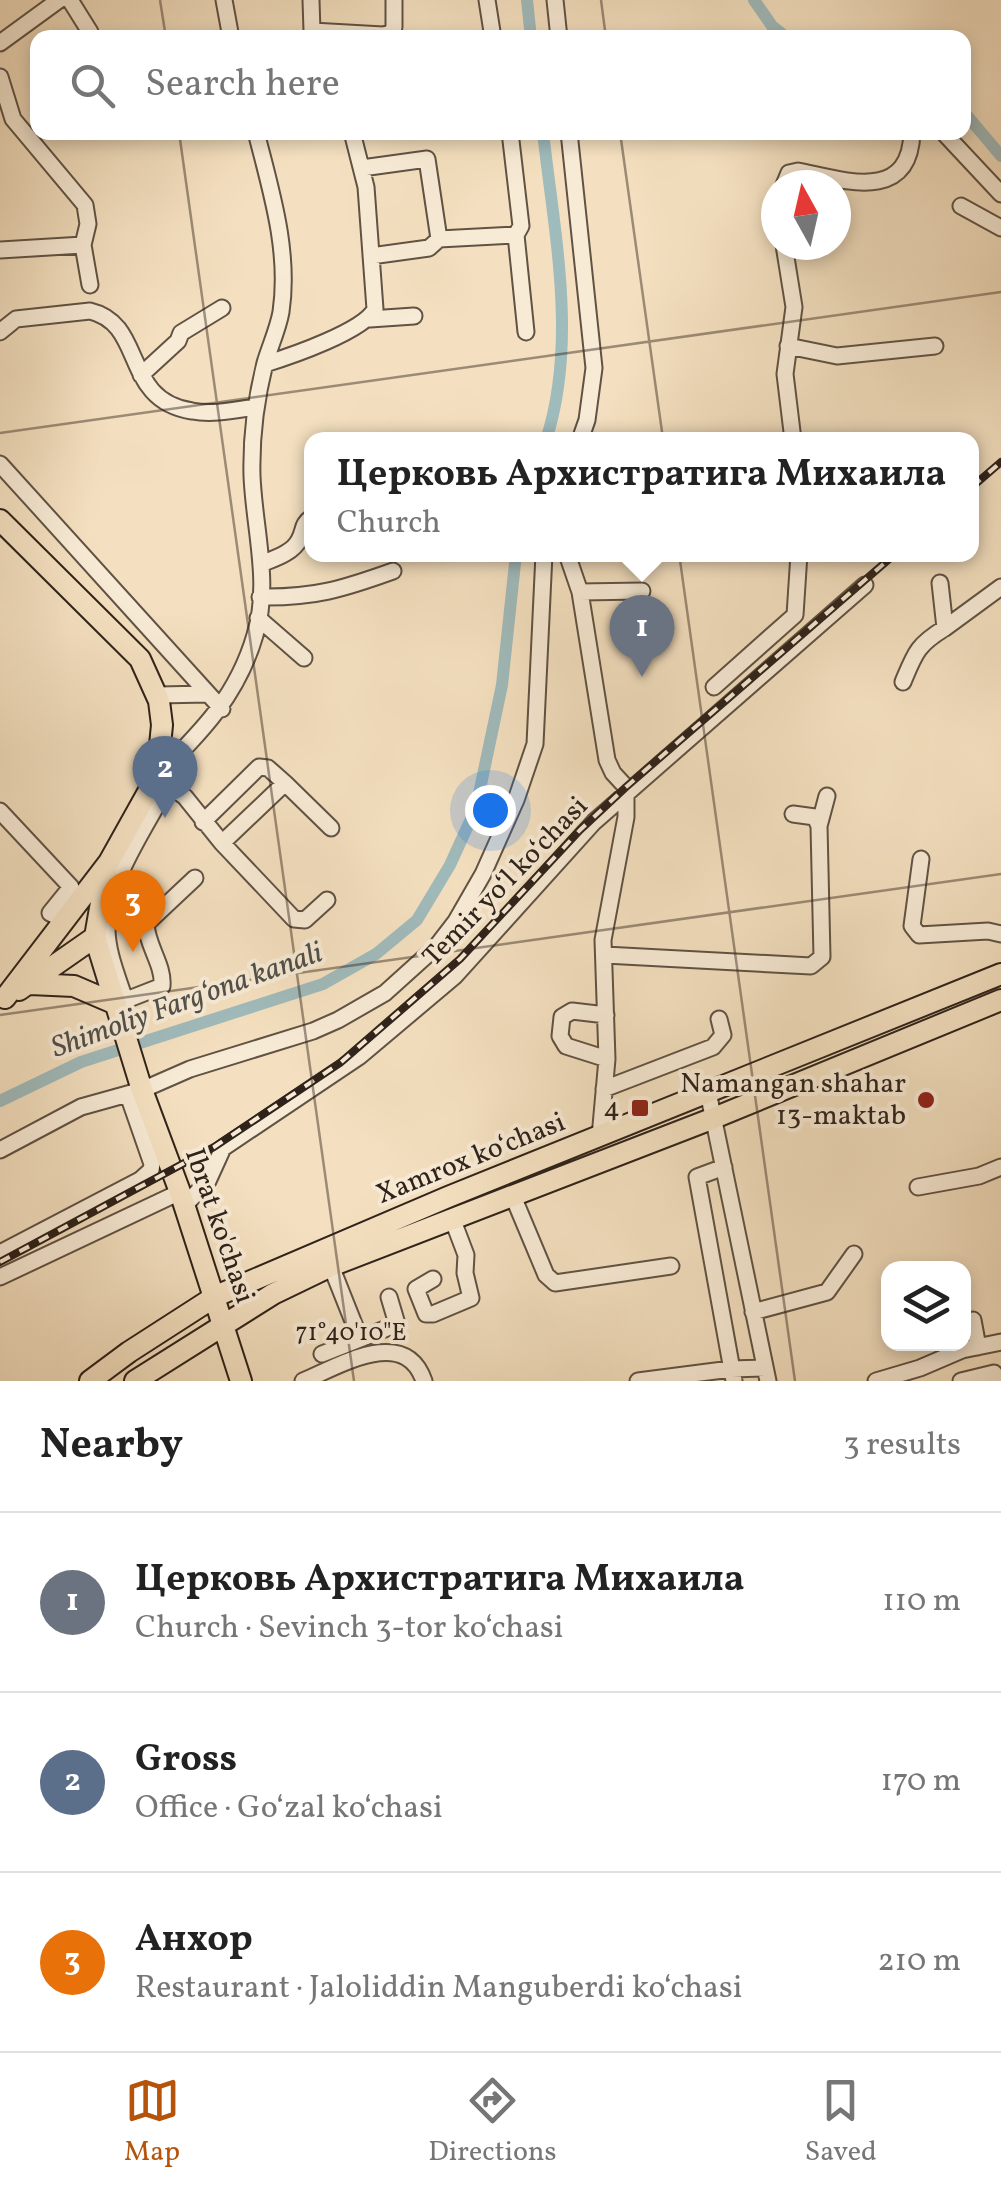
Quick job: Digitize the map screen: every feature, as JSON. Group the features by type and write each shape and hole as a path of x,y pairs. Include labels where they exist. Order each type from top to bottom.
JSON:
{"main road":[{"path":"0,520 140,659 158,695 162,725 162,780 109,862 3,1000"},
{"path":"3,1000 95,937 109,862"},
{"name":"Ibrat ko'chasi","path":"95,937 120,1008 135,1092 182,1199 240,1381"},
{"name":"Xamrox koʻchasi","path":"90,1381 216,1296 448,1197 1001,974"},
{"path":"30,984 74,986 120,1008"},
{"path":"135,1381 224,1324 331,1266 714,1118 1001,1000"}],"street":[{"path":"0,42 60,0"},
{"path":"70,0 89,30"},
{"path":"224,0 230,30"},
{"path":"311,0 312,30"},
{"path":"392,30 394,0"},
{"path":"487,0 492,30"},
{"path":"554,0 557,30"},
{"path":"0,77 13,119 30,139"},
{"path":"31,140 85,205 88,224 83,245 90,285"},
{"path":"195,878 146,924 162,986 120,1008 109,947 108,913 120,876 162,780 222,708 257,632 261,564 252,476 256,407 280,315 283,250 258,140"},
{"path":"354,140 371,186 375,308 370,319"},
{"path":"511,140 521,226 516,234 526,332"},
{"path":"570,140 594,368 583,432"},
{"path":"851,182 874,183 892,176 905,163 912,140"},
{"path":"950,140 1001,194"},
{"path":"362,168 427,159 439,239"},
{"path":"962,206 1001,228"},
{"path":"371,256 418,251 439,239 516,234"},
{"path":"0,250 83,245"},
{"path":"786,260 794,308 785,374 792,432"},
{"path":"141,375 178,341 181,333 222,308"},
{"path":"0,332 16,319 99,313 120,328 152,392 186,410 220,412 256,407"},
{"path":"265,364 312,349 370,319 414,316"},
{"path":"788,346 837,356 935,346"},
{"path":"0,464 222,708"},
{"path":"261,564 293,547 300,540 304,523"},
{"path":"0,1150 81,1106 135,1092 190,1069 338,1020 385,993 436,947 483,874 536,744 544,562"},
{"path":"570,562 580,592 607,760 626,791 626,816 604,940 607,1059 600,1136"},
{"path":"714,687 791,622 798,608 800,562"},
{"path":"260,597 298,598 336,592 393,571"},
{"path":"940,583 945,628"},
{"name":"Temir yoʻl koʻchasi","path":"182,1199 208,1181 223,1148 360,1056 454,976 626,791 865,585"},
{"path":"904,682 915,651 923,641 1001,587"},
{"path":"580,592 642,591"},
{"path":"258,618 304,658"},
{"path":"248,656 261,670"},
{"path":"158,695 176,698 208,694"},
{"path":"202,822 259,767 268,768 331,828"},
{"path":"162,780 185,798 202,822 294,920 305,920 327,900"},
{"path":"222,843 284,783"},
{"path":"819,826 826,796"},
{"path":"0,811 70,887 50,913 66,921"},
{"path":"605,955 811,966 818,962 822,956 819,820 793,814"},
{"path":"922,859 912,926 919,935 988,931 1001,934"},
{"path":"606,1015 572,1011 562,1017 560,1030 566,1046 607,1059"},
{"path":"604,1089 713,1047 723,1035 719,1019"},
{"path":"0,1254 151,1170 135,1092"},
{"path":"638,1381 766,1375 708,1092"},
{"path":"918,1187 978,1176 1001,1166"},
{"path":"724,1168 696,1177 732,1375"},
{"path":"512,1194 546,1275 555,1282 671,1266"},
{"path":"0,1277 182,1199"},
{"path":"433,1279 416,1289 426,1314 471,1298 465,1272 466,1254 452,1218"},
{"path":"708,1248 738,1240"},
{"path":"754,1312 827,1292 854,1254"},
{"path":"331,1266 360,1339"},
{"path":"322,1354 397,1324 390,1297"},
{"path":"973,1320 978,1347"},
{"path":"876,1381 1001,1342"},
{"path":"303,1381 370,1354 394,1352 412,1359 424,1381"},
{"path":"961,1381 994,1373 1000,1381"}],"waterway":[{"name":"Shimoliy Fargʻona kanali","path":"527,0 530,30"},
{"path":"754,0 777,30"},
{"path":"971,120 1001,156"},
{"name":"Shimoliy Fargʻona kanali","path":"544,140 562,326 561,365 548,432"},
{"name":"Shimoliy Fargʻona kanali","path":"0,1101 81,1062 323,984 376,954 417,920 450,865 476,808 502,685 515,562"}],"railway":[{"path":"979,481 1001,462"},
{"path":"0,1262 214,1147 340,1063 460,959 580,830 626,787 886,562"}],"place":[{"name":"Церковь Архистратига Михаила","path":"642,677"},
{"name":"Gross","path":"165,818"},
{"name":"Анхор","path":"133,952"},
{"name":"Namangan shahar 13-maktab","path":"926,1100"},
{"name":"4","path":"640,1108"}]}
